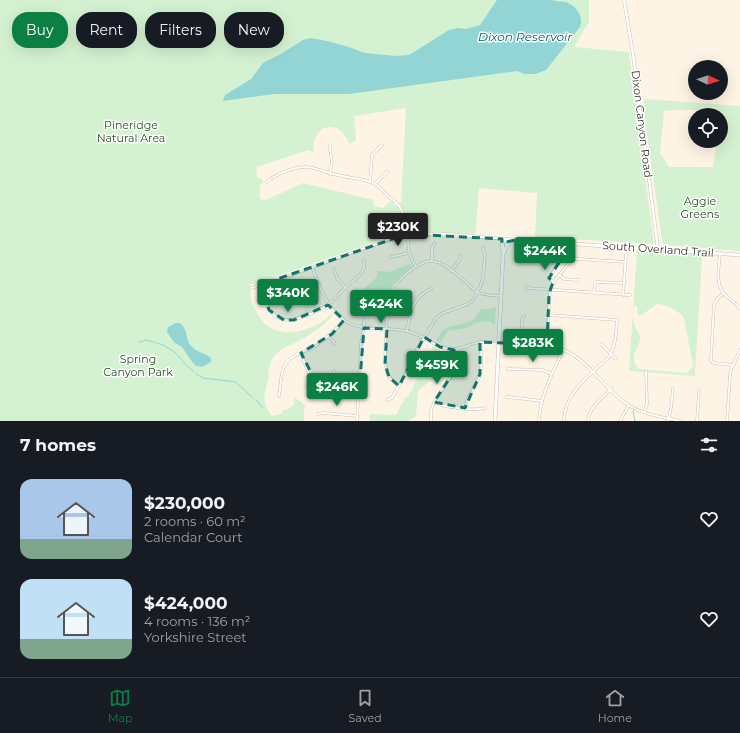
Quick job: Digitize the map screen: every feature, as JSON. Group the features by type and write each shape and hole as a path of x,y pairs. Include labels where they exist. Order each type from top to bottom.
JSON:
{"main road":[{"name":"South Overland Trail","path":"502,239 740,255"},
{"path":"496,421 503,255 502,239"},
{"path":"503,255 507,244 515,240"}],"street":[{"name":"Dixon Canyon Road","path":"624,0 633,54 658,249"},
{"path":"330,145 332,162 330,174"},
{"path":"370,182 372,155 382,145"},
{"path":"267,182 271,178 294,169 304,167 375,184 398,204 404,215 409,253 416,267"},
{"path":"375,184 387,172"},
{"name":"South Overland Trail","path":"250,288 407,234 502,239"},
{"path":"432,261 432,247 435,243"},
{"path":"547,345 550,290 553,282 566,267 570,258 571,244"},
{"path":"388,400 392,398 410,367 416,351 438,316 471,302 478,292 482,285 483,278 485,254 483,248"},
{"path":"391,257 409,253"},
{"path":"720,254 718,279 724,293 740,309"},
{"path":"623,295 626,255"},
{"path":"451,271 459,261 460,256"},
{"path":"553,282 549,278 562,258 626,262"},
{"path":"260,285 271,312 277,317 289,320 309,314 328,304 362,274 364,260"},
{"path":"399,386 389,377 385,364 390,297 391,291 395,285 422,263 432,261 441,263 478,292 488,295 501,296"},
{"path":"312,267 323,296 328,304 344,320 355,325 364,328 407,331 424,337 440,347 454,350 480,342 547,345 563,350 581,360 629,405 644,412 669,420 680,421"},
{"path":"334,269 337,278 345,288"},
{"path":"559,275 564,279 578,280"},
{"path":"594,293 595,284 598,282 624,283"},
{"path":"297,285 300,289 309,314"},
{"path":"527,288 630,295"},
{"path":"407,331 411,309 414,302 426,291 431,289"},
{"path":"724,293 716,300 714,305 711,361 714,363 733,365"},
{"path":"357,421 361,344 364,328 364,318 360,312"},
{"path":"548,315 617,320 615,341 610,354 570,398 565,408 564,421"},
{"path":"521,343 522,319 524,316"},
{"path":"279,396 281,378 286,364 290,359 312,348 329,336 344,320"},
{"path":"329,336 335,344"},
{"path":"465,408 467,398 478,381 480,374 482,353 480,342"},
{"path":"601,344 616,359"},
{"path":"431,421 434,402 453,373 454,350"},
{"path":"539,421 542,400 563,350"},
{"path":"726,421 730,376 740,350"},
{"path":"301,353 314,382 323,389 359,392"},
{"path":"508,369 542,370 552,374"},
{"path":"333,390 334,372"},
{"path":"644,412 647,404 646,372"},
{"path":"306,387 314,382"},
{"path":"588,421 589,414 592,409 611,389"},
{"path":"669,420 673,390"},
{"path":"697,421 699,391"},
{"path":"507,397 542,400"},
{"path":"434,402 443,406 485,408"},
{"path":"620,421 629,405"},
{"path":"318,414 323,413 358,416"}],"highlighted area":[{"path":"407,234 502,239 502,243 515,240 571,244 569,258 562,258 549,278 553,282 549,294 547,345 480,342 480,374 465,408 434,402 453,373 454,350 440,347 424,337 399,386 389,377 385,364 387,329 364,328 359,392 328,390 318,386 301,353 332,334 344,320 328,305 294,320 284,320 269,310 260,285"}],"green space":[{"name":"Pineridge Natural Area","path":"0,0 589,0 589,22 574,47 629,52 654,244 535,237 537,193 479,188 475,234 410,231 400,233 255,284 250,284 251,300 257,313 264,323 273,329 282,332 303,330 323,321 332,314 333,315 315,331 277,353 270,363 269,377 264,397 268,411 272,416 281,414 285,409 287,410 294,404 294,398 305,405 304,421 0,421","holes":["406,108 401,202 397,207 391,201 383,208 374,206 373,200 303,183 266,200 260,199 260,186 263,183 263,180 256,176 257,167 308,150 314,153 316,136 321,130 326,128 333,127 339,130 345,135 349,144 356,140 354,116"]},
{"name":"Aggie Greens","path":"644,99 740,106 740,251 664,245 662,241 644,112"},
{"path":"637,250 700,254 702,256 695,376 629,371","holes":["657,304 668,306 684,318 693,366 687,373 639,369 635,364 634,356 640,341 640,335 634,323 634,306 637,307 637,314 640,316"]},
{"path":"410,264 412,267 393,284 387,298 369,297 369,295 362,294 360,292 377,277 377,271 389,272"},
{"path":"496,306 495,325 490,321 479,322 466,328 448,331 440,343 436,341 443,329 445,330 448,327 475,319 482,309 489,309"},
{"path":"433,346 440,350 439,370 431,382 430,381 418,391 416,416 409,421 370,421 370,414 396,415 406,396 408,397"}],"water":[{"name":"Dixon Reservoir","path":"497,0 552,0 569,3 576,8 580,15 580,27 546,70 535,74 525,74 517,71 349,94 274,94 223,101 225,95 251,79 263,63 303,40 311,38 327,41 365,53 396,56 409,55 449,30 458,28 466,29 480,25"},
{"path":"176,323 180,323 185,329 189,344 195,350 211,358 211,362 202,367 196,366 182,347 174,342 167,332 168,327"}],"waterway":[{"path":"139,342 147,340 163,345 175,352 194,372"},
{"path":"196,374 203,378 236,382 252,397"},
{"path":"256,400 263,408"},
{"path":"633,411 635,421"}],"park label":[{"name":"Spring Canyon Park","path":"138,365"}]}
